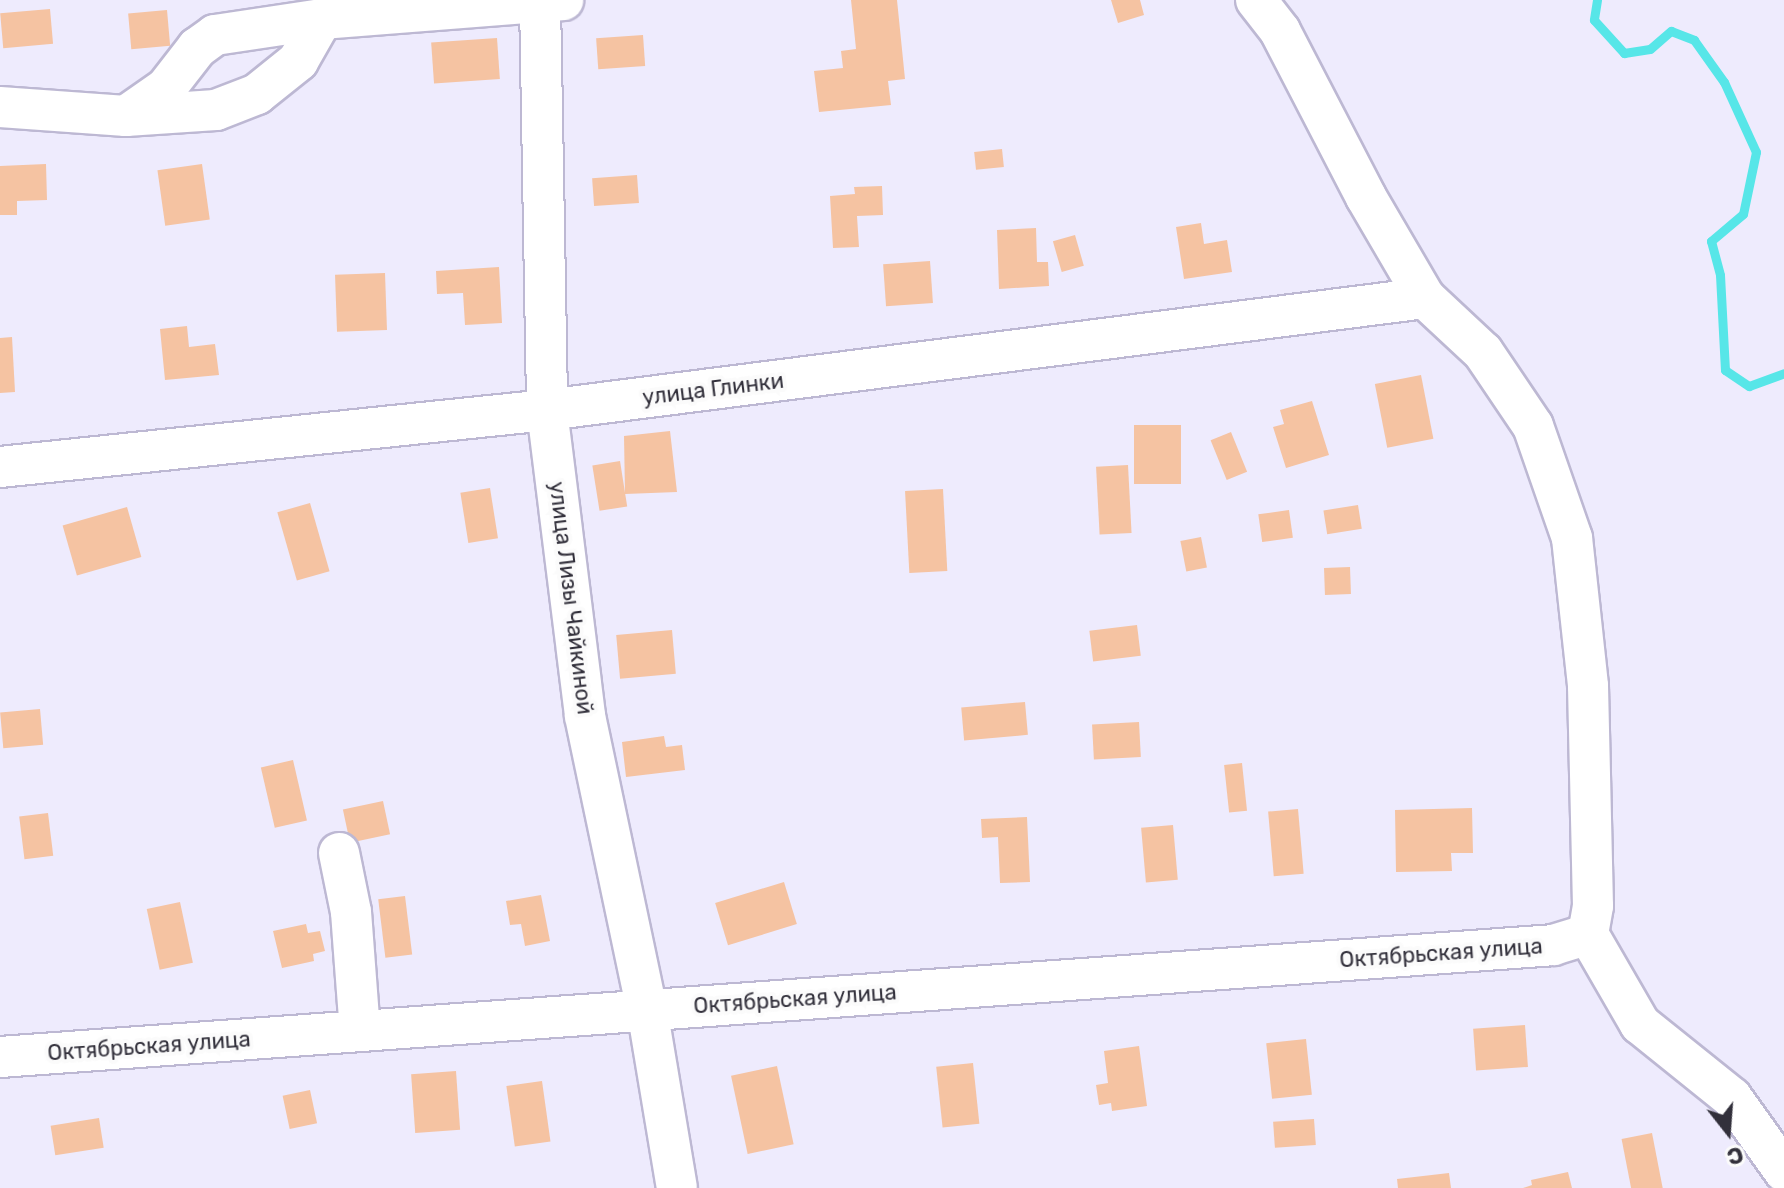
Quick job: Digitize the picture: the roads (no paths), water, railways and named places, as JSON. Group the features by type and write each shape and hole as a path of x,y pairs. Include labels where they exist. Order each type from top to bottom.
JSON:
{"street":[{"path":"1256,0 1280,31 1366,197 1425,298 1483,352 1533,426 1572,538 1588,686 1593,906 1588,934 1640,1024 1732,1098 1784,1171"},
{"path":"126,116 166,88 197,48 215,35 322,19 548,1"},
{"name":"улица Лизы Чайкиной","path":"548,1 547,410 585,716 647,1009 677,1188"},
{"path":"0,107 126,116 216,110 257,94 298,61 322,19"},
{"name":"улица Глинки","path":"0,467 547,410 1425,298"},
{"path":"339,853 351,912 360,1031"},
{"name":"Октябрьская улица","path":"0,1057 1553,945 1588,934"}],"waterway":[{"path":"1597,0 1594,20 1624,53 1650,49 1671,31 1694,40 1724,82 1756,152 1743,214 1711,241 1720,275 1725,370 1749,386 1784,373"}]}
